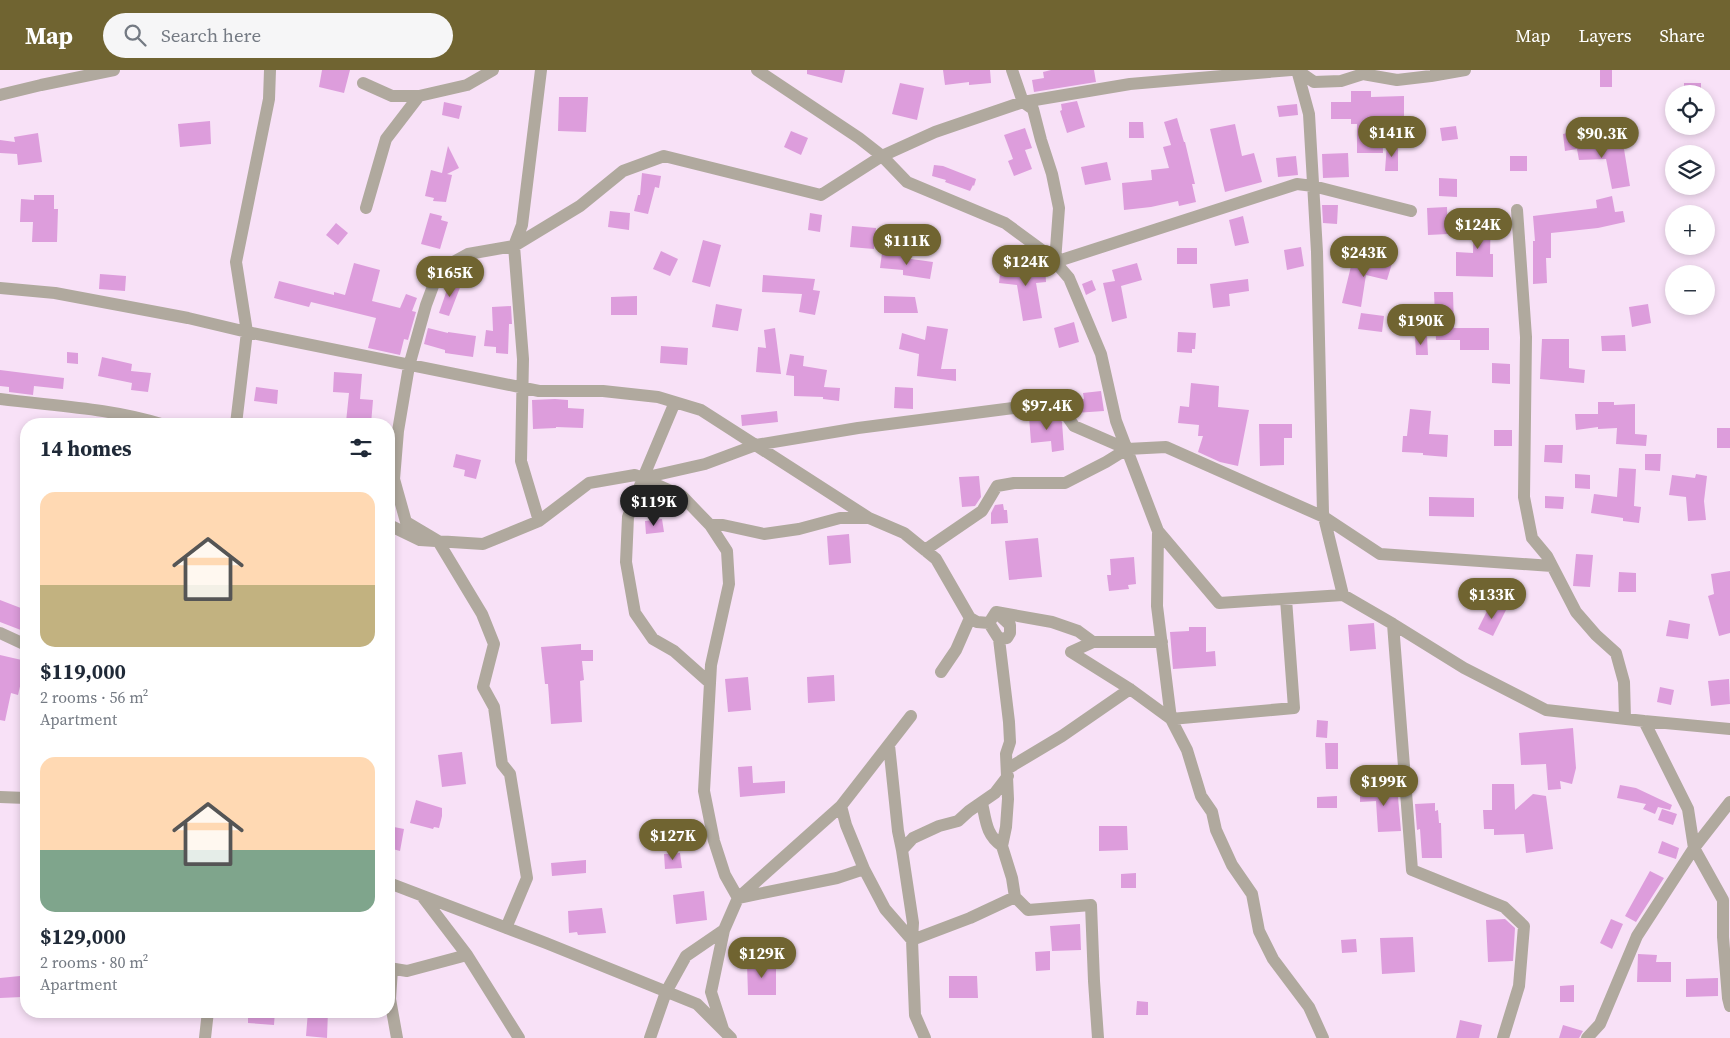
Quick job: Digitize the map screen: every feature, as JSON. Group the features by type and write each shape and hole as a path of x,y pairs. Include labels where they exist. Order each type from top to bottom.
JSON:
{"street":[{"path":"0,95 114,70"},
{"path":"237,418 247,332 236,262 269,99 270,70"},
{"path":"362,83 392,96 419,96 467,85 493,70"},
{"path":"539,521 521,461 524,388 514,246 522,225 541,70"},
{"path":"757,70 859,138 882,156 908,182 1005,223 1056,262 1069,278 1101,354 1116,421 1158,531 1218,603 1342,595 1464,668 1546,710 1730,729"},
{"path":"1012,70 1023,102 1034,109 1041,140 1052,174 1059,208 1056,262"},
{"path":"395,467 398,431 409,366 426,305 439,270 468,254 514,246 580,206 623,171 664,156 821,195 882,156 935,132 1023,102 1130,84 1291,70"},
{"path":"1297,70 1314,82 1341,81 1363,74 1397,80 1465,70"},
{"path":"1297,70 1309,114 1317,252 1324,517 1342,595"},
{"path":"366,208 386,139 419,96"},
{"path":"1056,262 1298,184 1313,186 1411,211"},
{"path":"1517,210 1526,337 1524,497 1532,538 1547,556 1576,612 1616,654 1624,682 1625,719"},
{"path":"0,288 55,293 188,318 409,366 539,391 603,391 658,397 701,410 869,518 904,532 936,559 970,618 977,622 989,623"},
{"path":"0,399 105,412 130,418"},
{"path":"675,402 628,517 626,562 635,613 653,639 674,651 710,684"},
{"path":"643,478 705,464 756,444 858,428 1044,404 1060,406 1074,426 1127,449"},
{"path":"925,550 982,511 997,486 1014,483 1065,483 1127,449 1166,446 1324,517 1380,554 1552,566"},
{"path":"395,528 420,540 483,544 539,521 589,483 635,475 682,496 710,525 727,551 729,584 711,665 704,791 714,841 724,875 738,898"},
{"path":"395,483 406,522 438,541 482,614 494,644 483,687 494,707 502,764 510,774 527,878 506,928"},
{"path":"710,525 723,525 764,534 799,529 840,518 869,518"},
{"path":"1158,531 1158,606 1171,719 1187,750 1201,796 1212,812 1216,830 1232,865 1252,894 1259,931 1273,959 1309,1007 1323,1038"},
{"path":"1162,642 1093,642 1071,652 1130,689 1171,719 1294,708 1286,599"},
{"path":"996,612 1052,622 1078,631 1093,642"},
{"path":"989,623 996,612"},
{"path":"996,612 1010,625 1010,633 1007,638 1000,639"},
{"path":"941,672 956,650 970,618"},
{"path":"989,623 1000,639 1010,722 1010,742 1006,754 1008,799 1006,828 1002,846 1012,878 1015,897 1028,910 1091,904 1098,1038"},
{"path":"1393,624 1412,870 1504,907 1524,926 1519,986 1503,1038"},
{"path":"0,633 20,642"},
{"path":"902,850 913,838 939,826 958,821 995,793 1007,772 1130,689"},
{"path":"727,1036 712,992 724,930 738,898 841,806 911,716"},
{"path":"1644,721 1688,809 1694,848 1723,900 1723,937 1730,1006"},
{"path":"889,745 898,831 913,923 915,1015 925,1038"},
{"path":"0,797 20,798"},
{"path":"1587,1038 1600,1024 1637,936 1694,848 1730,802"},
{"path":"982,803 987,826 993,840 1002,846"},
{"path":"841,806 846,825 864,869 886,909 912,940"},
{"path":"962,818 987,826"},
{"path":"738,898 837,878 864,869"},
{"path":"395,885 696,1004 727,1036"},
{"path":"422,896 467,955 519,1038"},
{"path":"912,940 970,918 1015,897"},
{"path":"650,1038 666,992 686,956 724,930"},
{"path":"395,970 407,971 467,955"},
{"path":"205,1038 207,1018"},
{"path":"393,1018 396,1038"}],"building":[{"path":"322,70 350,70 344,93 319,87"},
{"path":"807,70 845,70 842,83 807,74"},
{"path":"943,70 990,70 991,83 969,85 969,82 945,85"},
{"path":"1051,70 1094,70 1096,82 1034,92 1032,80 1044,78 1043,72"},
{"path":"1600,70 1612,70 1612,87 1600,87"},
{"path":"900,83 924,88 917,120 892,114"},
{"path":"1684,83 1701,83 1701,85 1684,85"},
{"path":"1351,91 1371,91 1371,97 1404,96 1404,120 1382,121 1383,153 1357,153 1357,124 1351,124 1351,119 1331,119 1331,102 1351,102"},
{"path":"559,97 588,97 586,132 558,131"},
{"path":"1077,101 1085,127 1067,133 1060,111 1062,110 1061,104"},
{"path":"444,102 462,106 459,119 442,115"},
{"path":"1297,104 1298,115 1279,117 1277,106"},
{"path":"1177,118 1195,184 1192,184 1196,202 1179,206 1178,201 1124,210 1122,183 1152,180 1151,170 1169,168 1163,147 1171,145 1164,122"},
{"path":"210,121 211,144 180,147 178,124"},
{"path":"1129,122 1143,122 1144,138 1129,138"},
{"path":"1235,124 1242,156 1254,153 1262,182 1225,192 1210,129"},
{"path":"1456,126 1458,139 1442,141 1440,128"},
{"path":"1025,128 1032,148 1025,150 1032,169 1014,176 1008,161 1013,159 1004,135"},
{"path":"791,131 808,138 801,155 784,147"},
{"path":"1576,131 1580,148 1620,146 1619,149 1624,149 1630,186 1612,189 1606,159 1579,160 1577,149 1565,151 1563,134"},
{"path":"38,133 42,162 18,165 17,154 0,153 0,140 15,142 14,137"},
{"path":"1387,143 1398,144 1398,171 1385,171"},
{"path":"448,146 459,168 447,174 452,175 446,202 433,201 434,198 425,196 431,170 442,173"},
{"path":"1348,153 1349,177 1323,178 1322,154"},
{"path":"1296,156 1298,175 1278,177 1276,158"},
{"path":"1510,156 1527,156 1527,171 1510,171"},
{"path":"1107,162 1111,180 1085,185 1081,167"},
{"path":"934,165 943,166 976,179 974,186 970,191 932,176"},
{"path":"642,173 661,176 659,188 655,187 648,214 634,211 638,195 640,195"},
{"path":"1439,178 1457,179 1457,197 1439,196"},
{"path":"34,195 54,195 54,209 58,209 57,242 32,242 33,222 20,222 21,199 34,200"},
{"path":"1612,196 1615,212 1623,211 1625,222 1598,228 1551,233 1551,258 1546,258 1547,283 1533,284 1533,241 1535,241 1533,216 1597,208 1596,200"},
{"path":"1322,205 1338,205 1337,224 1323,223"},
{"path":"1447,207 1448,234 1428,235 1427,208"},
{"path":"610,211 630,213 629,230 608,227"},
{"path":"1474,211 1491,211 1490,254 1493,254 1493,277 1456,276 1456,252 1473,253"},
{"path":"430,213 442,216 441,220 448,222 440,249 421,244"},
{"path":"810,213 822,215 820,232 808,230"},
{"path":"1243,216 1249,243 1235,246 1229,220"},
{"path":"336,223 348,233 338,245 326,235"},
{"path":"852,226 876,228 874,249 850,247"},
{"path":"703,240 721,245 710,287 692,282"},
{"path":"1301,247 1304,266 1287,270 1284,250"},
{"path":"1177,248 1197,248 1197,264 1177,264"},
{"path":"661,251 678,259 670,276 653,269"},
{"path":"882,253 904,255 904,258 933,262 930,279 903,275 903,270 880,268"},
{"path":"1374,255 1393,260 1387,280 1366,275 1361,307 1342,303 1353,258 1372,263"},
{"path":"354,263 380,270 372,301 400,308 406,294 417,298 412,311 416,312 408,340 404,339 400,355 368,348 376,318 311,302 309,307 274,298 279,281 334,295 334,292 345,295"},
{"path":"1045,263 1046,282 1036,283 1042,318 1023,321 1017,285 999,283 1001,265 1027,268 1026,264"},
{"path":"1137,263 1142,280 1121,286 1127,318 1112,322 1103,283 1115,281 1112,270"},
{"path":"100,274 126,276 125,291 99,289"},
{"path":"763,275 815,279 813,290 820,291 815,315 799,312 802,294 762,292"},
{"path":"1248,279 1249,291 1229,294 1230,306 1213,308 1210,284"},
{"path":"1092,280 1096,290 1086,295 1082,284"},
{"path":"450,281 461,285 449,316 439,313"},
{"path":"1434,292 1453,292 1454,328 1489,328 1489,350 1460,350 1460,340 1436,340"},
{"path":"637,296 637,315 611,315 611,297"},
{"path":"884,296 915,297 918,313 884,313"},
{"path":"716,304 742,309 738,331 712,327"},
{"path":"1648,304 1651,323 1632,327 1629,307"},
{"path":"511,306 512,324 509,324 508,354 496,353 496,347 484,346 486,330 493,331 492,307"},
{"path":"1361,313 1384,316 1382,332 1358,329"},
{"path":"1074,322 1079,342 1059,348 1054,328"},
{"path":"927,326 948,329 941,369 956,369 956,381 917,376 919,354 899,349 902,333 925,340"},
{"path":"428,328 448,333 476,336 473,357 445,353 445,350 424,344"},
{"path":"775,328 781,374 756,372 758,347 766,348 764,330"},
{"path":"1178,332 1196,333 1195,349 1192,349 1192,353 1177,352"},
{"path":"1625,335 1626,351 1602,351 1601,336"},
{"path":"1415,336 1427,336 1428,355 1416,355"},
{"path":"1542,339 1569,339 1569,368 1585,370 1584,383 1540,379"},
{"path":"661,346 688,348 687,365 660,363"},
{"path":"67,352 78,353 78,364 67,363"},
{"path":"790,354 804,356 803,366 827,370 824,387 840,388 839,401 823,399 823,397 794,396 794,376 786,375"},
{"path":"102,357 132,364 131,371 151,373 148,392 131,390 132,383 98,376"},
{"path":"1492,363 1510,364 1510,384 1492,383"},
{"path":"0,370 64,378 63,389 34,386 33,395 9,392 9,387 0,386"},
{"path":"334,372 362,374 360,399 373,400 372,418 346,418 349,393 333,392"},
{"path":"1191,383 1219,386 1218,407 1249,410 1238,466 1220,462 1198,452 1203,436 1198,436 1199,425 1178,423 1180,406 1189,407"},
{"path":"256,387 278,390 277,404 254,401"},
{"path":"895,387 913,388 913,409 894,408"},
{"path":"1101,391 1104,411 1075,413 1071,408 1070,401 1084,399 1083,393"},
{"path":"532,400 568,400 568,408 584,409 583,428 556,427 533,429"},
{"path":"1598,402 1614,402 1614,405 1635,404 1635,434 1647,435 1646,446 1616,444 1617,428 1598,429 1598,427 1576,430 1575,414 1598,414"},
{"path":"1410,409 1431,411 1429,434 1448,435 1447,457 1402,452 1403,436 1407,436"},
{"path":"777,411 778,422 742,426 741,415"},
{"path":"1056,414 1062,422 1064,450 1052,452 1051,441 1031,443 1029,416"},
{"path":"1259,424 1292,424 1292,438 1284,438 1284,465 1260,466"},
{"path":"1717,428 1730,428 1730,448 1717,448"},
{"path":"1494,430 1512,430 1512,446 1494,446"},
{"path":"1545,445 1563,445 1562,463 1544,462"},
{"path":"456,454 481,460 476,479 464,476 465,470 453,467"},
{"path":"1645,454 1661,454 1660,471 1645,470"},
{"path":"1619,468 1636,469 1634,506 1641,507 1639,523 1623,521 1623,518 1591,513 1594,494 1617,497"},
{"path":"1575,474 1590,475 1590,489 1575,488"},
{"path":"1696,474 1707,476 1704,501 1706,520 1688,521 1686,497 1669,495 1672,475 1695,478"},
{"path":"979,476 981,497 975,506 962,507 959,477"},
{"path":"1545,496 1564,497 1563,509 1545,508"},
{"path":"1429,497 1474,498 1474,517 1429,516"},
{"path":"1003,504 1004,510 1007,510 1008,523 991,524 991,513 995,505"},
{"path":"662,519 664,532 646,534 645,521"},
{"path":"849,534 851,563 829,565 827,536"},
{"path":"1038,538 1042,577 1009,580 1005,541"},
{"path":"1576,554 1593,555 1590,587 1573,586"},
{"path":"1134,557 1136,584 1128,585 1129,589 1109,591 1107,575 1111,575 1110,559"},
{"path":"1730,571 1730,633 1719,636 1708,596 1714,594 1711,574"},
{"path":"1619,572 1636,573 1636,592 1618,592"},
{"path":"0,600 20,608 20,630 0,622"},
{"path":"1491,603 1506,610 1493,636 1478,629"},
{"path":"1669,620 1690,624 1688,639 1666,636"},
{"path":"1374,623 1376,649 1350,651 1348,625"},
{"path":"1189,627 1206,627 1206,652 1215,651 1216,666 1173,669 1170,632 1189,631"},
{"path":"581,644 581,650 593,650 593,661 582,661 584,680 580,681 582,722 551,724 548,684 545,684 541,647"},
{"path":"0,655 20,660 20,686 18,695 11,693 5,721 0,720"},
{"path":"834,675 835,701 808,703 807,677"},
{"path":"748,677 751,710 728,712 725,679"},
{"path":"1729,679 1730,704 1711,706 1708,681"},
{"path":"1660,687 1674,690 1671,705 1657,702"},
{"path":"1317,720 1328,721 1327,738 1316,737"},
{"path":"1573,728 1576,768 1572,784 1560,781 1561,789 1548,790 1546,764 1521,765 1519,733"},
{"path":"1325,743 1338,743 1338,769 1326,769"},
{"path":"462,752 466,784 442,787 438,755"},
{"path":"752,766 753,783 785,781 785,793 740,797 738,767"},
{"path":"1492,784 1514,784 1515,810 1533,794 1546,796 1553,849 1526,853 1524,834 1494,835 1494,829 1484,829 1483,810 1492,810"},
{"path":"1620,785 1636,788 1672,805 1670,810 1658,807 1655,814 1643,809 1646,804 1617,798"},
{"path":"1397,786 1401,831 1378,832 1376,801 1360,802 1360,788"},
{"path":"1337,796 1337,808 1317,808 1317,797"},
{"path":"416,800 442,808 439,828 434,827 433,829 410,823"},
{"path":"1435,803 1435,811 1438,810 1439,823 1441,823 1442,858 1422,858 1420,829 1417,830 1415,804"},
{"path":"1662,809 1677,814 1673,825 1658,820"},
{"path":"1099,826 1127,826 1128,850 1099,851"},
{"path":"395,827 404,829 400,851 395,850"},
{"path":"1662,841 1679,848 1676,859 1658,853"},
{"path":"680,853 682,868 665,869 664,854"},
{"path":"586,860 586,873 552,876 551,863"},
{"path":"1650,871 1664,878 1636,922 1625,916"},
{"path":"1136,873 1136,888 1121,888 1121,874"},
{"path":"704,891 707,920 676,924 673,895"},
{"path":"602,908 606,933 578,935 577,932 569,933 568,911"},
{"path":"1505,919 1515,928 1513,961 1488,962 1486,920"},
{"path":"1611,919 1623,924 1612,949 1600,943"},
{"path":"1080,924 1081,950 1052,951 1050,926"},
{"path":"1413,937 1415,972 1382,974 1380,938"},
{"path":"1356,939 1357,952 1342,953 1341,940"},
{"path":"1050,951 1050,970 1036,971 1035,952"},
{"path":"1638,954 1657,955 1656,962 1671,962 1671,982 1637,982"},
{"path":"747,963 776,963 776,995 748,995"},
{"path":"20,976 20,997 0,998 0,978"},
{"path":"949,976 977,976 978,998 949,998"},
{"path":"1718,978 1718,996 1686,997 1686,979"},
{"path":"1574,985 1574,1002 1560,1002 1560,986"},
{"path":"1137,1001 1148,1002 1148,1015 1136,1015"},
{"path":"248,1018 274,1018 274,1025 248,1023"},
{"path":"307,1018 328,1018 327,1038 306,1036"},
{"path":"1460,1020 1482,1025 1479,1038 1456,1038"},
{"path":"1563,1025 1583,1031 1579,1038 1559,1038"}]}
